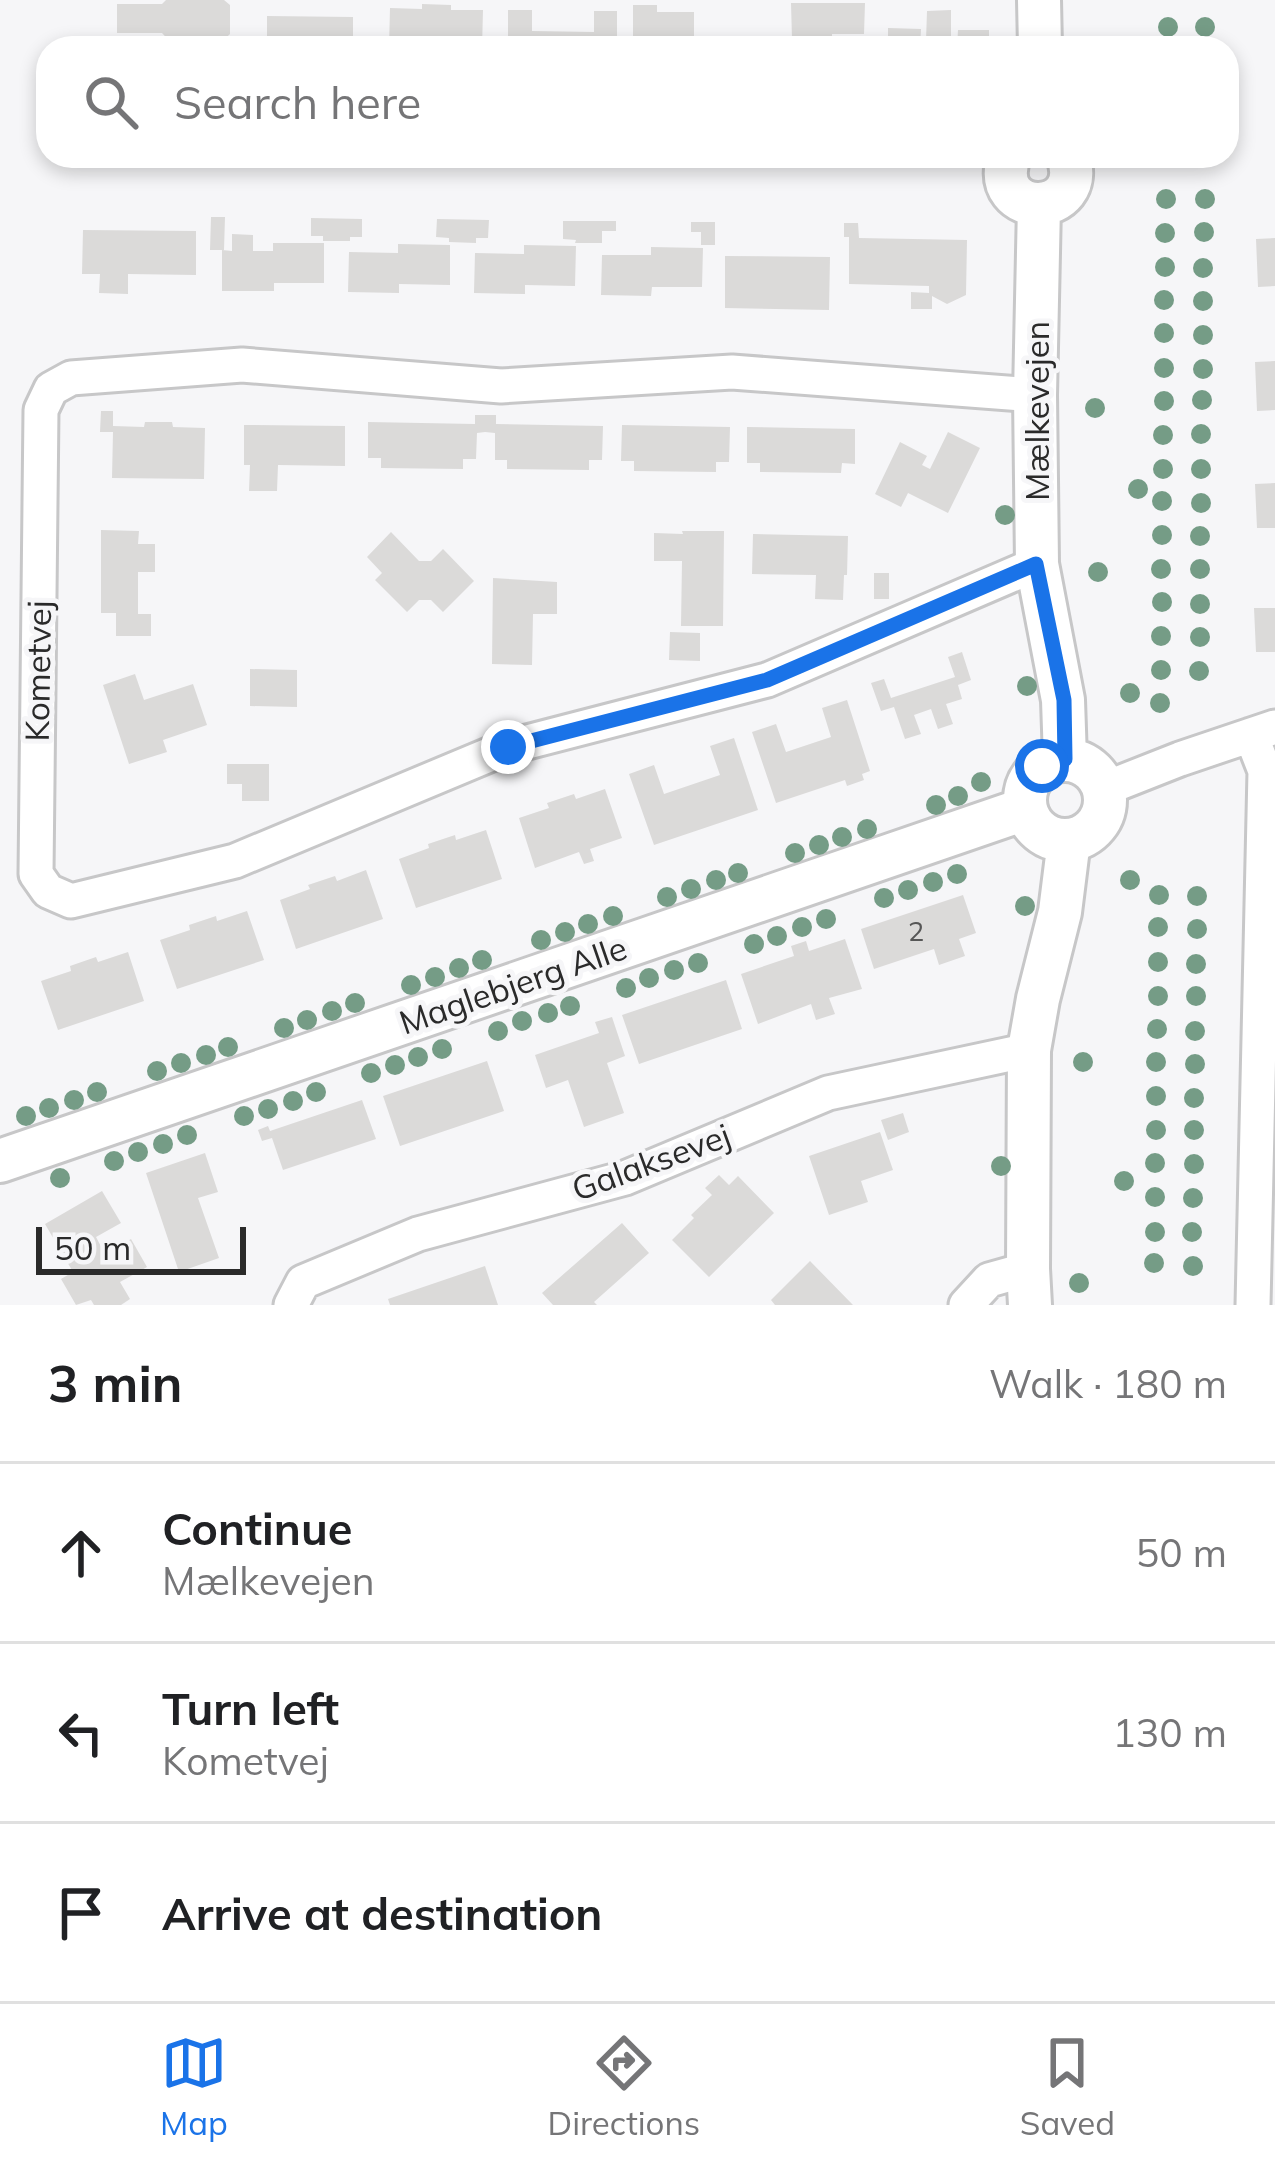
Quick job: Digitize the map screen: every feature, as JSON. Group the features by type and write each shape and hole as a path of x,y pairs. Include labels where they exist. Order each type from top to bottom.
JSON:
{"street":[{"path":"1039,0 1040,36"},
{"path":"1006,168 1011,191 1028,204 1039,205 1066,190 1071,168"},
{"name":"Mælkevejen","path":"1039,205 1036,564 1064,700 1065,759"},
{"name":"Kometvej","path":"1035,395 732,372 501,386 242,365 71,378 51,389 41,410 36,874 47,891 71,901 235,861 508,747 767,680 1036,564"},
{"path":"1104,789 1263,731 1270,768 1253,1305"},
{"path":"1065,759 1090,767 1104,789 1105,803 1094,828 1069,840 1047,836 1025,809 1033,774 1053,761 1065,759"},
{"name":"Maglebjerg Alle","path":"0,1161 1025,809"},
{"path":"966,1305 988,1280 1029,1287 1029,1051 1060,912 1069,840"},
{"name":"Galaksevej","path":"291,1305 303,1282 418,1234 625,1178 828,1093 1029,1051"}],"building":[{"path":"166,0 224,0 230,5 230,34 117,33 117,4 162,4"},
{"path":"791,3 865,3 864,34 792,36"},
{"path":"422,4 483,10 482,36 389,36 390,8 422,9"},
{"path":"633,5 657,5 657,12 694,12 694,36 633,36"},
{"path":"508,10 532,10 532,31 594,32 594,11 617,11 617,36 508,36"},
{"path":"951,10 951,36 926,36 927,11"},
{"path":"267,16 353,17 353,36 267,36"},
{"path":"888,28 921,29 921,36 888,36"},
{"path":"958,30 989,30 989,36 958,36"},
{"path":"211,217 225,217 224,250 210,250"},
{"path":"311,218 362,219 362,237 323,241 323,236 311,236"},
{"path":"437,219 489,220 488,238 476,238 476,243 449,242 449,238 436,237"},
{"path":"563,221 616,221 616,231 602,231 602,243 575,243 563,239"},
{"path":"691,222 715,222 715,245 701,245 701,232 691,232"},
{"path":"844,223 858,223 859,238 967,240 966,295 947,304 932,296 932,309 911,309 911,292 929,293 929,286 849,284 849,237 844,237"},
{"path":"83,230 196,231 196,275 128,274 128,294 99,293 100,274 82,274"},
{"path":"232,234 253,235 253,251 273,251 273,243 324,243 324,283 274,283 274,291 222,291 222,250 232,251"},
{"path":"1275,238 1275,286 1258,287 1256,239"},
{"path":"398,244 450,245 450,285 399,284 399,293 348,292 349,252 398,253"},
{"path":"524,245 576,246 575,286 525,285 525,294 474,293 475,253 524,254"},
{"path":"651,247 703,248 702,287 652,287 651,296 601,295 602,255 651,255"},
{"path":"725,256 830,257 829,310 725,308"},
{"path":"1275,361 1275,410 1257,411 1255,362"},
{"path":"101,411 113,411 113,426 172,422 173,427 205,428 204,479 112,478 113,432 100,432"},
{"path":"475,415 496,415 496,424 603,426 602,460 589,460 589,470 507,469 507,460 495,460 495,433 485,432 477,433 476,459 463,459 463,469 381,468 381,458 368,458 368,422 475,424"},
{"path":"244,425 345,426 345,466 278,465 277,491 249,491"},
{"path":"622,425 730,427 729,462 716,462 716,472 634,471 634,461 621,461"},
{"path":"747,427 855,429 855,464 842,463 841,473 760,472 760,463 747,463"},
{"path":"948,432 980,448 948,513 908,493 901,507 875,494 900,442 927,456 922,465 930,469"},
{"path":"1275,483 1275,528 1257,528 1255,484"},
{"path":"101,530 139,531 138,544 155,544 155,572 138,572 138,614 151,614 151,636 116,636 116,613 101,613"},
{"path":"724,531 723,626 681,626 682,561 654,561 654,533"},
{"path":"391,532 419,561 431,561 443,549 474,581 443,612 431,600 419,600 407,612 375,580 382,573 367,557"},
{"path":"753,534 848,536 843,600 815,599 816,575 752,574"},
{"path":"874,573 889,573 889,599 874,599"},
{"path":"493,578 557,582 557,614 533,614 532,665 492,664"},
{"path":"1254,608 1275,608 1275,652 1256,652"},
{"path":"670,632 700,633 700,661 669,660"},
{"path":"962,652 971,680 958,685 962,699 946,704 953,724 938,729 931,709 914,715 921,734 905,739 894,707 881,711 871,683 884,679 891,698 955,677 948,657"},
{"path":"250,669 297,670 297,707 250,706"},
{"path":"135,674 144,700 193,684 207,725 163,740 167,752 129,764 103,685"},
{"path":"847,700 870,771 862,774 864,780 847,786 845,780 776,803 752,732 776,724 786,752 831,737 822,708"},
{"path":"734,738 758,810 654,845 629,774 654,765 664,794 720,775 710,746"},
{"path":"227,764 269,764 269,801 242,801 242,784 227,784"},
{"path":"605,789 622,838 590,849 594,861 584,864 579,852 535,868 519,818 549,808 547,803"},
{"path":"486,830 502,879 416,908 399,859 455,835 456,840"},
{"path":"366,870 383,919 296,949 280,900 310,889 308,885"},
{"path":"963,895 976,933 959,939 965,956 939,965 934,949 874,969 861,929"},
{"path":"247,911 264,960 177,989 160,940 216,916 217,921"},
{"path":"845,939 862,989 829,998 835,1014 816,1020 811,1004 758,1024 741,974 794,956 791,946 806,941 809,951"},
{"path":"128,952 144,1001 58,1030 41,981 96,957 98,962"},
{"path":"726,980 742,1029 639,1064 622,1015"},
{"path":"612,1017 625,1056 607,1063 624,1113 584,1127 568,1080 546,1088 535,1055 599,1033 595,1022"},
{"path":"487,1061 504,1111 400,1146 383,1096"},
{"path":"362,1100 376,1139 283,1170 272,1138 262,1141 258,1130 268,1126 270,1131"},
{"path":"903,1113 909,1132 888,1140 881,1120"},
{"path":"880,1132 893,1170 861,1181 868,1202 829,1215 809,1156"},
{"path":"205,1153 218,1192 198,1198 219,1258 179,1272 146,1173"},
{"path":"719,1175 729,1185 738,1176 774,1213 709,1277 672,1240 712,1195 705,1188"},
{"path":"102,1191 121,1223 96,1237 105,1254 131,1239 147,1267 120,1282 130,1299 121,1305 94,1305 91,1300 76,1305 61,1279 73,1272 45,1224"},
{"path":"622,1223 649,1253 594,1302 597,1305 553,1305 542,1293"},
{"path":"810,1261 853,1305 775,1305 771,1300"},
{"path":"485,1266 498,1305 390,1305 388,1299"}],"route":[{"path":"508,747 767,680 1036,564 1064,700 1065,759 1042,766"}]}
